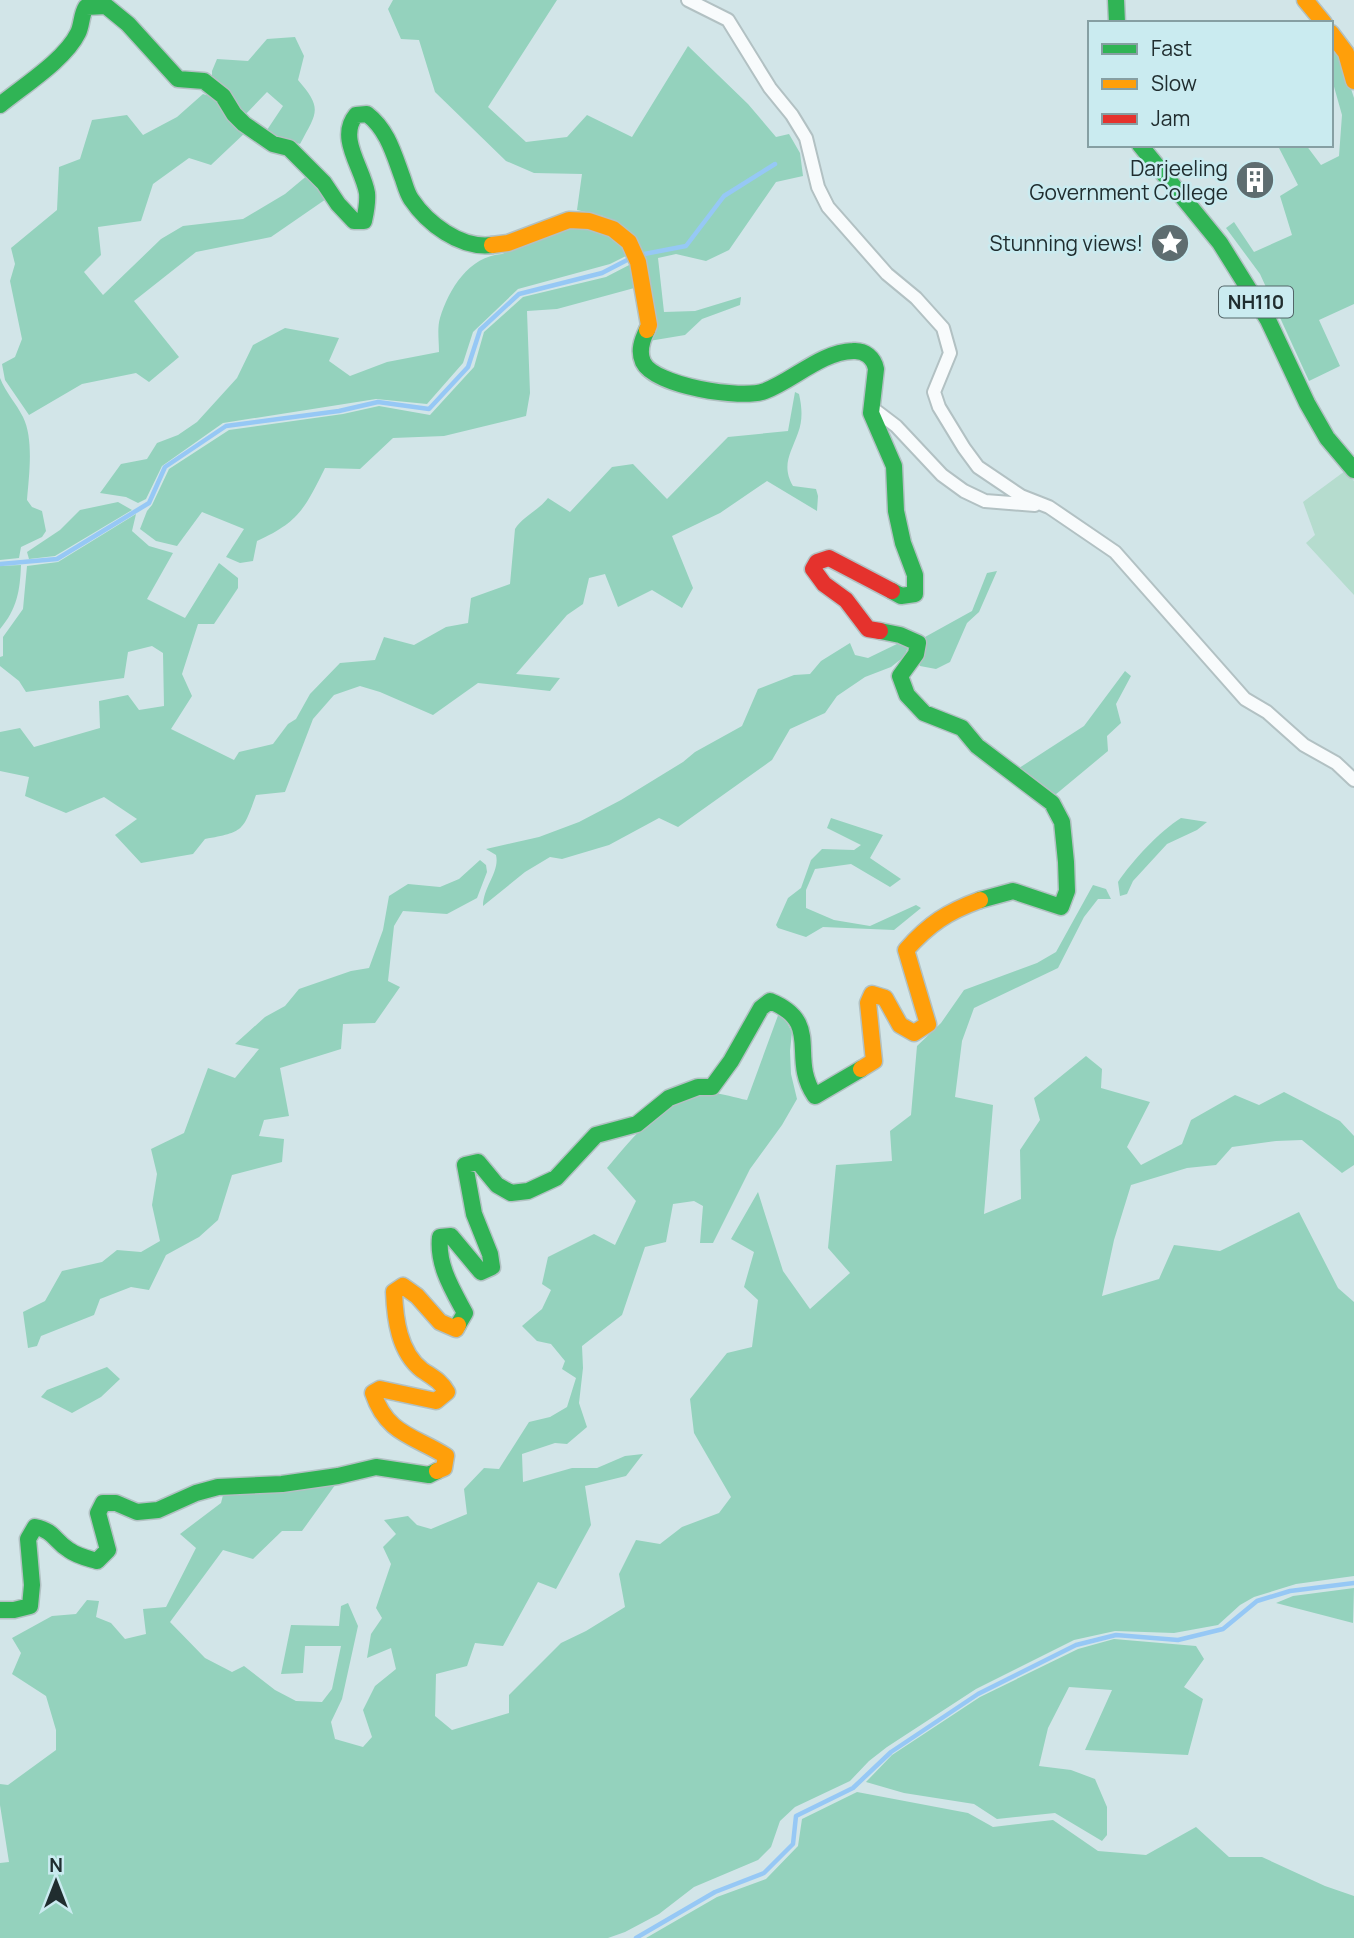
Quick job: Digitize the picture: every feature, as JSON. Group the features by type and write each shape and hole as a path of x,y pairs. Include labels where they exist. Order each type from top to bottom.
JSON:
{"main road":[{"path":"1116,0 1117,21"},
{"path":"1306,0 1322,21"},
{"path":"0,105 53,61 78,33 81,12 86,7 106,6 128,24 178,79 204,81 223,96 244,124 272,144 289,148 324,183 354,221 364,221 369,208 364,177 350,140 349,125 356,115 367,114 379,122 391,145 410,198 436,226 456,239 485,246 508,243 569,220 589,221 613,229 629,242 639,261 649,325 642,340 641,351 643,363 657,375 706,390 735,394 762,392 816,363 857,349 866,352 875,363 876,373 870,398 872,421 891,454 897,475 896,509 903,544 914,572 915,593 901,596 829,558 817,562 813,569 824,584 846,600 868,629 900,635 918,643 916,654 900,676 907,695 924,713 961,728 984,751 1052,803 1062,821 1067,891 1061,907 1013,891 997,894 953,910 926,928 906,950 928,1024 914,1033 900,1025 885,998 872,994 868,1003 874,1061 815,1096 807,1087 803,1065 803,1030 795,1012 770,1001 761,1008 731,1061 712,1087 698,1087 669,1098 637,1124 596,1135 556,1178 528,1191 512,1193 497,1185 478,1161 465,1165 474,1214 490,1254 492,1267 481,1272 451,1236 440,1237 437,1249 450,1284 465,1313 456,1329 440,1322 417,1296 402,1286 394,1292 394,1310 402,1343 419,1367 441,1381 447,1392 436,1401 380,1389 373,1393 375,1402 388,1420 408,1438 446,1456 444,1468 429,1475 376,1466 338,1476 282,1484 218,1487 196,1493 158,1510 137,1512 116,1503 103,1503 98,1513 108,1550 97,1561 80,1557 61,1546 50,1530 35,1527 28,1539 32,1585 30,1606 14,1611 0,1611"},
{"path":"1333,36 1346,53 1354,81"},
{"name":"NH110","path":"1142,147 1220,243 1268,320 1307,403 1327,438 1354,470"}],"street":[{"path":"688,0 728,20 770,88 806,138 818,187 828,207 887,274 916,298 943,328 950,353 934,392 939,407 978,467 1021,496 1049,507 1115,552 1245,699 1267,712 1304,745 1336,763 1354,780"},
{"path":"871,407 896,425 942,475 964,491 985,501 1049,507"}],"green space":[{"path":"393,0 557,0 488,107 526,142 567,137 587,115 632,137 688,46 748,104 776,137 789,134 800,153 803,176 776,182 729,250 706,261 676,254 658,258 664,312 695,311 741,297 740,305 702,319 685,335 649,341 628,231 603,216 577,210 582,174 534,173 506,161 435,92 419,40 401,39 388,9"},
{"path":"295,37 304,56 298,80 311,98 315,111 300,144 265,133 283,106 267,92 244,116 212,84 212,71 217,59 248,61 267,39"},
{"path":"1333,45 1341,58 1354,98 1354,304 1319,320 1340,366 1309,381 1260,274 1226,228 1234,222 1254,252 1292,235 1280,196 1298,185 1279,148 1308,147 1321,165 1339,156 1342,115 1333,83"},
{"path":"203,94 216,98 247,131 211,165 189,158 153,184 141,221 98,227 101,255 84,272 103,295 161,239 183,226 243,219 285,194 309,174 329,197 271,237 196,252 134,301 179,357 149,382 136,373 82,384 29,415 5,380 2,364 15,357 22,339 10,281 15,264 11,248 57,210 59,167 80,159 92,120 127,115 143,135 177,117"},
{"path":"570,226 584,226 618,239 628,255 610,264 518,289 473,332 463,363 427,404 376,399 223,423 162,466 146,499 138,503 126,497 100,493 121,464 147,459 157,443 178,435 197,422 237,378 253,345 285,328 339,338 329,361 350,376 387,362 439,352 439,326 444,307 455,286 470,267 490,256 502,254"},
{"path":"633,263 638,287 557,309 527,311 530,393 526,416 444,436 393,438 360,469 325,468 306,504 292,520 257,541 253,561 240,563 226,557 244,529 202,512 177,546 156,541 140,529 169,469 229,430 343,414 379,406 430,415 474,367 484,332 523,297 606,277"},
{"path":"0,378 26,426 30,458 27,500 32,507 42,511 46,531 42,537 21,547 19,558 0,560"},
{"path":"795,392 799,394 801,418 788,459 789,479 793,486 816,489 817,511 767,481 720,513 672,536 693,588 682,608 652,590 618,607 605,574 589,578 583,604 567,615 516,674 560,678 550,691 478,683 433,715 360,686 334,695 313,719 285,792 256,795 240,828 228,834 205,839 193,854 141,863 115,835 137,819 104,797 66,813 25,796 29,777 0,771 0,732 20,728 34,747 100,728 99,701 128,695 139,710 164,706 163,653 152,646 128,652 124,678 26,692 19,681 0,666 3,637 23,609 27,566 58,562 136,514 132,531 149,546 173,553 147,599 185,618 219,563 238,578 238,588 214,624 198,624 182,674 192,696 171,729 234,760 239,752 273,744 288,724 296,719 310,694 340,663 375,660 384,637 414,645 446,627 468,623 471,598 510,584 515,529 548,498 570,512 612,467 633,464 667,499 728,437 788,431"},
{"path":"1345,471 1354,481 1354,595 1306,543 1315,535 1303,502"},
{"path":"118,502 132,510 55,556 29,559 27,552 60,530 80,510"},
{"path":"21,565 16,599 0,629 0,566"},
{"path":"997,571 979,612 967,623 950,662 936,669 920,666 916,658 925,637 972,611 987,573"},
{"path":"901,642 908,646 905,656 891,667 865,677 837,696 825,713 790,729 772,760 678,827 659,818 609,845 562,859 550,857 525,872 483,906 497,861 496,855 486,849 539,837 579,822 621,800 695,752 742,726 758,689 794,675 810,674 821,661 850,643 855,655 868,658"},
{"path":"1125,671 1131,676 1116,704 1121,723 1107,736 1108,751 1055,795 1016,770 1084,726"},
{"path":"831,818 883,835 870,858 901,879 890,887 851,864 815,869 806,890 806,908 834,920 870,926 916,905 921,908 894,930 823,927 806,937 776,925 788,898 801,888 811,860 822,849 854,850 861,845 827,828"},
{"path":"1181,818 1207,822 1197,830 1167,844 1133,881 1127,894 1120,896 1118,882 1124,874 1155,839"},
{"path":"480,860 486,865 487,872 477,898 447,914 403,911 394,926 388,981 400,987 375,1023 343,1024 341,1049 280,1068 289,1116 264,1120 259,1136 284,1139 282,1162 232,1175 218,1220 199,1237 166,1255 149,1290 131,1287 100,1299 94,1315 41,1336 37,1346 28,1348 23,1312 45,1301 62,1271 102,1262 117,1250 141,1252 160,1241 152,1205 157,1174 151,1149 184,1133 208,1068 235,1078 259,1049 235,1044 265,1017 285,1006 299,989 351,971 369,968 383,930 389,896 408,884 440,887 459,879"},
{"path":"1093,885 1106,889 1111,899 1098,899 1084,917 1058,968 974,1008 962,1041 955,1097 993,1105 984,1214 1021,1199 1020,1150 1040,1120 1034,1098 1086,1056 1102,1069 1101,1088 1150,1102 1127,1147 1141,1165 1182,1144 1191,1120 1235,1095 1259,1105 1284,1092 1340,1121 1354,1136 1354,1165 1342,1173 1302,1140 1276,1141 1232,1147 1216,1165 1187,1168 1131,1185 1114,1240 1102,1296 1159,1279 1174,1245 1220,1251 1299,1212 1338,1288 1354,1302 1354,1576 1296,1584 1254,1597 1240,1605 1218,1625 1174,1633 1115,1631 1074,1640 976,1689 887,1747 850,1781 795,1807 780,1821 771,1847 758,1860 694,1887 659,1914 608,1938 0,1938 0,1863 9,1862 0,1805 0,1784 8,1785 56,1750 56,1730 46,1696 12,1674 21,1653 12,1638 52,1616 76,1614 87,1600 99,1601 96,1617 111,1623 125,1639 146,1634 143,1609 166,1607 196,1548 180,1534 221,1503 224,1491 338,1481 302,1531 282,1531 253,1559 223,1550 170,1622 205,1658 232,1672 244,1666 275,1690 296,1701 322,1702 332,1689 341,1646 305,1646 303,1673 281,1674 291,1625 339,1626 341,1606 348,1603 358,1626 342,1699 331,1722 335,1739 363,1747 372,1737 363,1710 375,1686 396,1669 391,1648 367,1658 371,1634 382,1618 376,1608 391,1564 383,1547 396,1534 384,1520 408,1516 417,1525 431,1529 467,1514 464,1489 484,1468 499,1469 529,1422 550,1417 567,1407 576,1378 562,1369 565,1361 551,1344 537,1341 522,1326 542,1309 551,1290 542,1284 548,1257 594,1234 615,1245 636,1201 607,1168 640,1131 679,1101 710,1093 747,1100 780,1010 792,1032 791,1074 797,1099 750,1169 713,1243 700,1243 703,1206 694,1201 673,1204 666,1242 645,1247 622,1315 582,1346 583,1368 579,1403 587,1427 567,1444 555,1443 522,1454 523,1482 572,1468 597,1468 625,1456 643,1454 626,1476 585,1486 591,1525 556,1589 538,1582 503,1646 475,1643 467,1666 436,1674 435,1716 452,1730 509,1713 509,1695 561,1643 625,1607 619,1574 636,1540 660,1544 682,1527 719,1513 731,1497 694,1433 690,1399 727,1353 752,1347 758,1300 744,1287 754,1252 731,1239 758,1192 783,1271 810,1309 850,1273 828,1248 836,1165 892,1161 890,1131 911,1115 917,1046 941,1023 964,990 1037,963 1056,952"},
{"path":"107,1367 120,1379 101,1397 72,1413 41,1397 47,1390"},
{"path":"1354,1588 1353,1623 1276,1603 1293,1596"},
{"path":"1114,1639 1196,1646 1204,1659 1184,1687 1203,1699 1188,1755 1085,1750 1112,1690 1069,1687 1048,1728 1039,1766 1071,1770 1095,1779 1107,1807 1107,1835 1102,1841 1055,1813 997,1819 974,1804 904,1793 866,1782 892,1755 980,1697 1078,1649"},
{"path":"857,1792 968,1813 993,1827 1053,1820 1098,1851 1146,1855 1196,1827 1229,1857 1262,1857 1325,1886 1354,1896 1354,1938 646,1938 717,1897 766,1879 798,1846 802,1819"}],"waterway":[{"path":"639,255 686,246 724,196 775,164"},
{"path":"0,564 57,559 149,503 165,467 226,426 339,411 378,402 429,409 468,367 480,330 519,294 602,273 631,258"},
{"path":"636,1938 715,1892 764,1873 793,1844 796,1816 853,1788 891,1752 978,1694 1076,1645 1116,1635 1178,1640 1223,1629 1257,1601 1290,1591 1354,1583"}],"traffic: fast":[{"path":"1116,0 1117,21"},
{"path":"0,105 64,53 78,33 86,7 106,6 128,24 178,79 204,81 223,96 244,124 273,144 289,148 324,183 354,221 364,221 367,197 349,133 356,115 367,114 385,135 408,194 426,217 457,239 492,245"},
{"path":"1142,147 1220,243 1268,320 1307,403 1327,438 1354,470"},
{"path":"647,330 641,354 650,371 680,384 719,392 738,394 765,391 819,361 841,353 857,351 871,358 876,369 871,413 894,466 896,511 903,543 915,575 915,594 901,596 892,591"},
{"path":"880,631 900,635 918,643 916,654 900,676 907,695 924,713 962,728 977,746 1052,803 1062,822 1067,891 1061,907 1013,891 980,900"},
{"path":"458,1325 465,1313 443,1267 440,1237 451,1236 481,1272 492,1267 490,1254 474,1214 465,1165 478,1162 497,1185 511,1193 528,1191 556,1178 596,1135 637,1124 669,1098 698,1087 712,1087 731,1061 761,1008 770,1001 786,1010 801,1030 804,1068 815,1096 861,1069"},
{"path":"0,1610 30,1606 32,1585 28,1539 35,1527 50,1533 69,1550 86,1558 97,1561 108,1550 98,1513 103,1503 116,1503 137,1512 158,1510 196,1493 218,1487 282,1484 376,1467 429,1475 437,1471"}],"traffic: slow":[{"path":"1305,0 1322,21"},
{"path":"1333,36 1346,53 1354,81"},
{"path":"492,245 508,243 569,220 589,221 613,229 629,242 638,262 649,325 647,330"},
{"path":"861,1069 874,1061 868,1003 872,994 885,998 900,1025 914,1033 928,1024 906,950 939,920 980,900"},
{"path":"437,1471 444,1468 446,1456 394,1426 386,1418 373,1393 380,1389 436,1401 447,1392 439,1382 414,1363 403,1345 397,1324 394,1292 403,1286 417,1296 440,1322 456,1329 458,1325"}],"traffic: jam":[{"path":"880,631 868,629 846,600 824,584 813,569 817,562 829,558 892,591"}],"place":[{"name":"Darjeeling Government College","path":"1255,180"},
{"name":"Stunning views!","path":"1170,243"}]}
